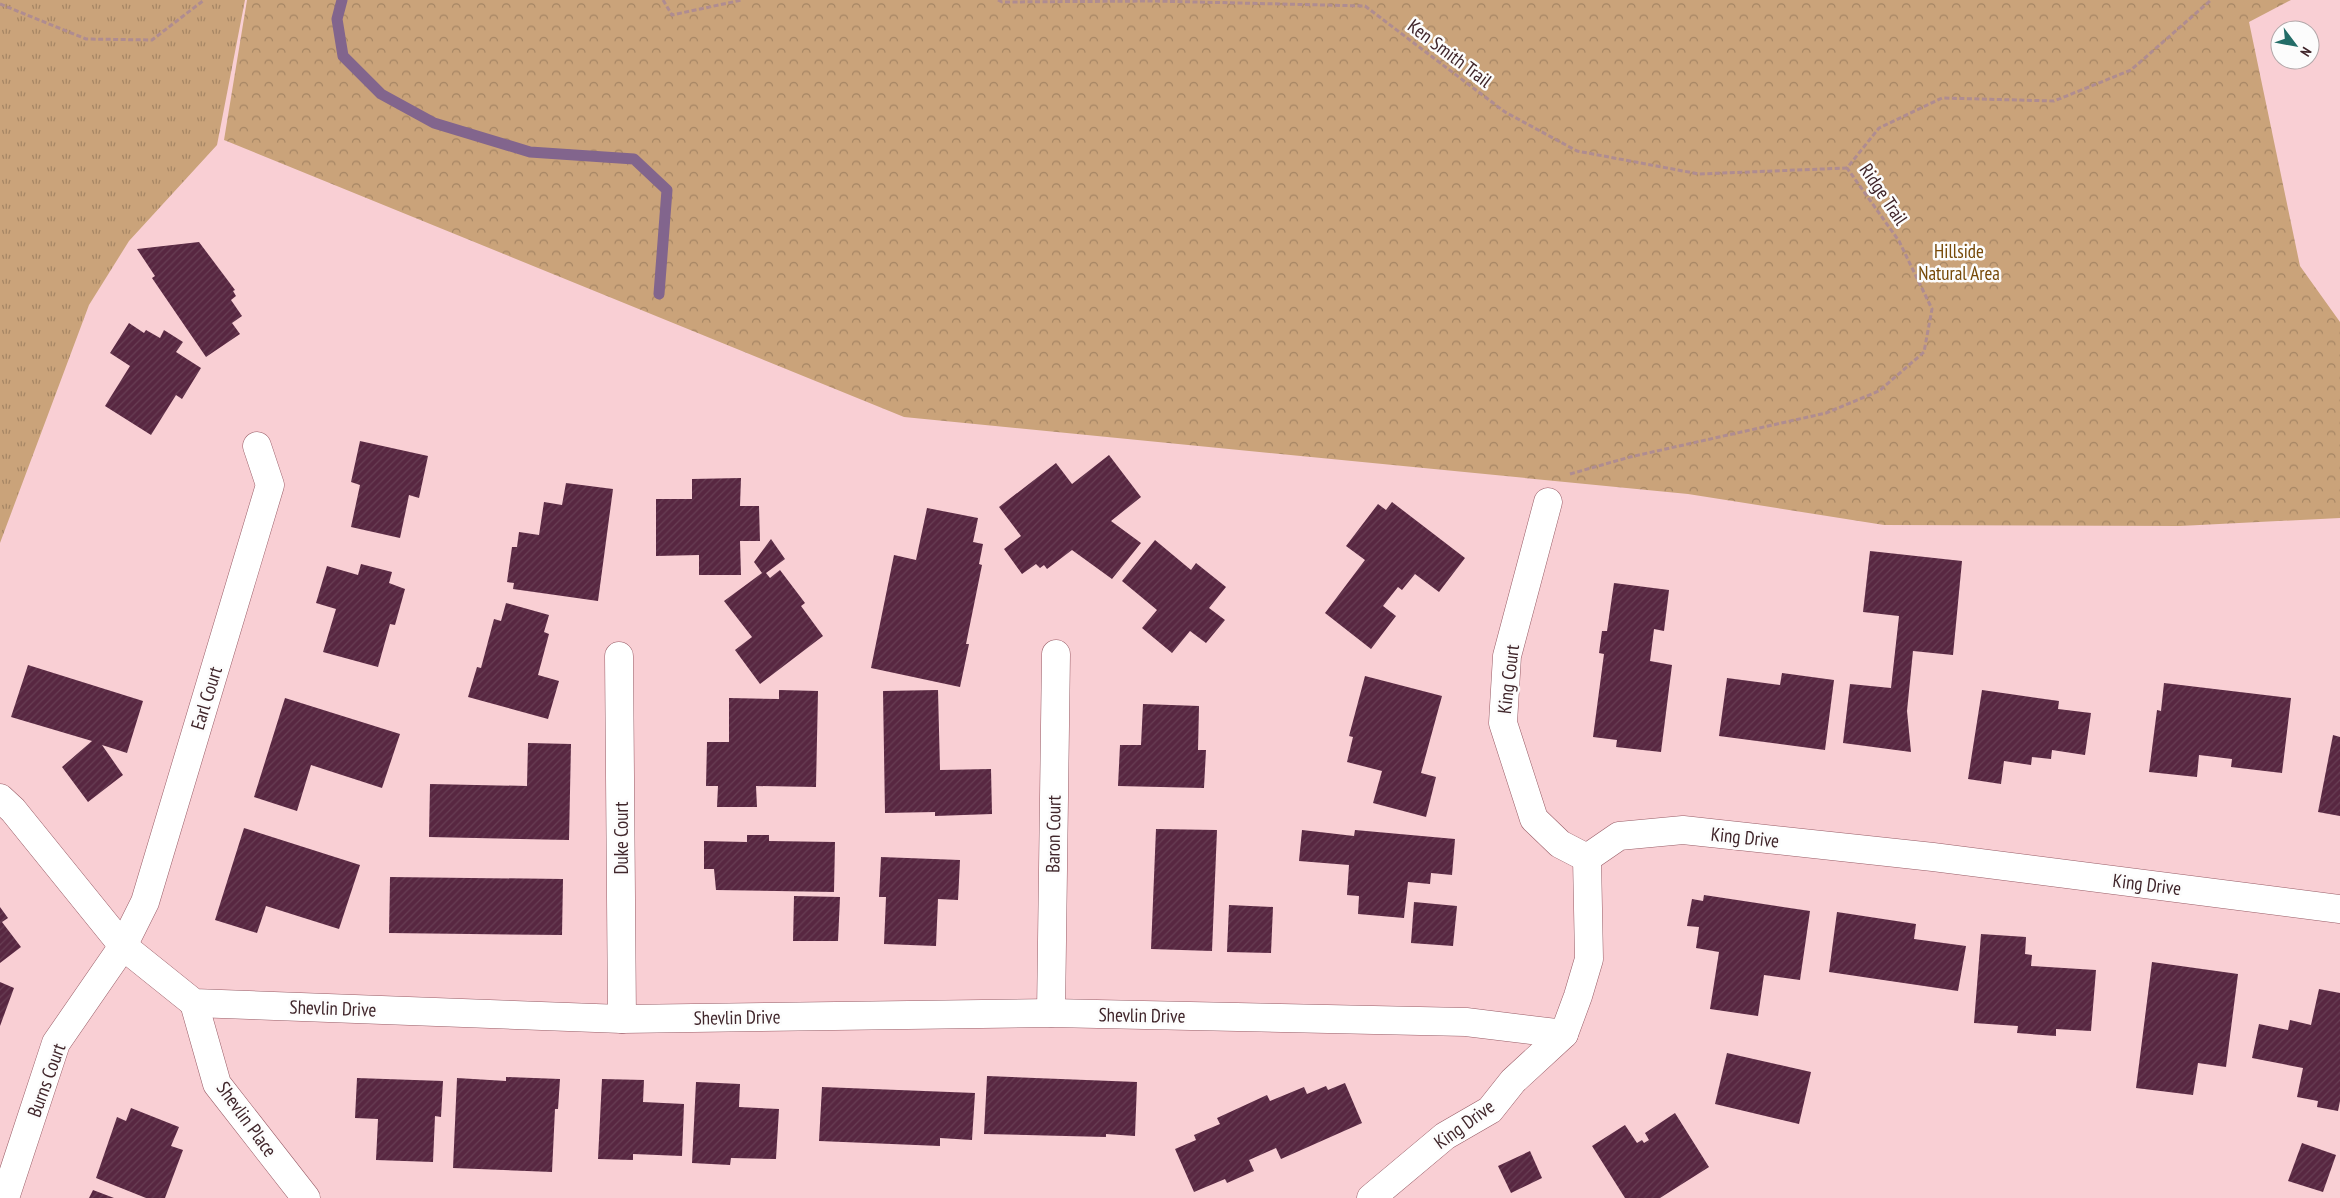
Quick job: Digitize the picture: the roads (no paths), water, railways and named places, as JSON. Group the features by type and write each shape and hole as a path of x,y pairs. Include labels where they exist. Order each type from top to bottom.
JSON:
{"street":[{"name":"Earl Court","path":"123,946 145,902 270,485 257,446"},
{"name":"King Court","path":"1548,502 1507,656 1503,723 1534,819 1560,844 1587,858"},
{"name":"Baron Court","path":"1051,1013 1056,654"},
{"name":"Duke Court","path":"619,656 622,1019"},
{"path":"0,798 13,810 123,946 194,1003"},
{"name":"King Drive","path":"1372,1198 1445,1136 1490,1110 1513,1082 1564,1034 1589,959 1587,858 1619,836 1683,830 1933,856 2340,909"},
{"name":"Burns Court","path":"5,1198 56,1043 123,946"},
{"name":"Shevlin Drive","path":"194,1003 622,1019 1051,1013 1466,1022 1564,1034"},
{"name":"Shevlin Place","path":"194,1003 217,1084 306,1198"}],"waterway":[{"path":"342,0 337,19 343,56 381,94 434,123 530,152 634,159 667,190 659,294"}],"park label":[{"name":"Hillside Natural Area","path":"1959,262"}]}
